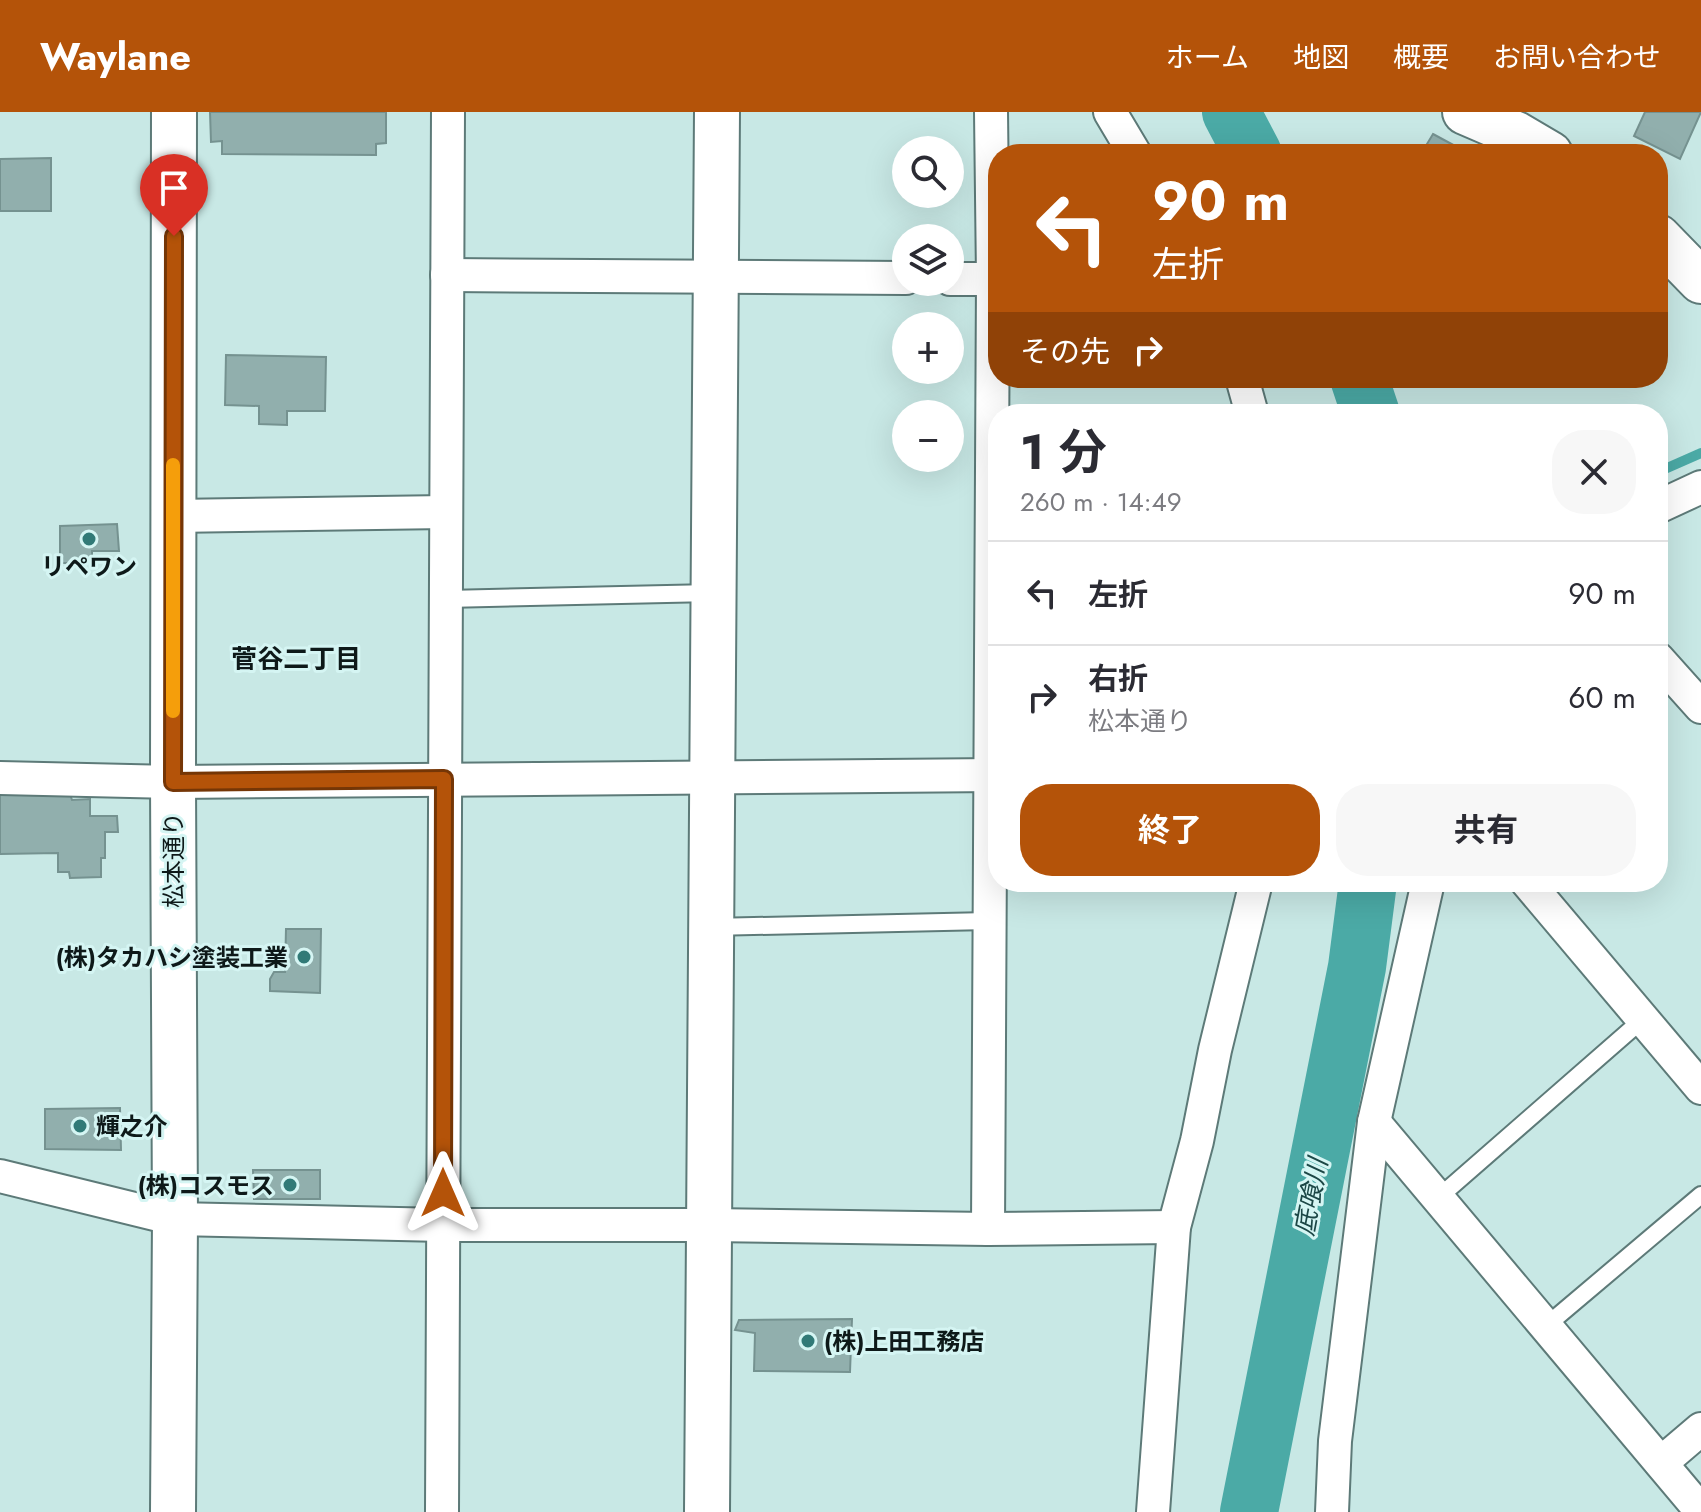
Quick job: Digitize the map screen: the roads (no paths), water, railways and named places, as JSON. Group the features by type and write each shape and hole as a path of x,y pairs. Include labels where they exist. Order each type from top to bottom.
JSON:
{"street":[{"name":"松本通り","path":"173,1512 174,112"},
{"path":"442,1512 448,112"},
{"path":"707,1512 717,112"},
{"path":"991,112 991,144"},
{"path":"1110,112 1129,144"},
{"path":"1465,112 1533,144"},
{"path":"1668,247 1701,281"},
{"path":"447,275 892,278"},
{"path":"964,279 988,279"},
{"path":"1668,502 1701,487"},
{"path":"173,516 446,512"},
{"path":"1668,670 1701,707"},
{"path":"0,778 173,782 988,775"},
{"path":"988,1229 990,892"},
{"path":"1153,1512 1174,1227 1197,1141 1215,1050 1254,892"},
{"path":"1332,1512 1335,1441 1374,1122 1426,892"},
{"path":"1535,892 1701,1088"},
{"path":"1374,1122 1701,1511"},
{"path":"0,1176 175,1219 443,1225 988,1229 1174,1227"},
{"path":"1661,1463 1701,1429"}],"lane":[{"path":"446,599 714,593"},
{"path":"711,927 989,921"},
{"path":"1438,1198 1643,1019"},
{"path":"1546,1326 1701,1195"}],"waterway":[{"name":"底喰川","path":"1231,112 1248,144"},
{"name":"底喰川","path":"1362,388 1368,404"},
{"path":"1668,468 1701,453"},
{"name":"底喰川","path":"1249,1512 1357,967 1367,892"}],"place":[{"name":"リペワン","path":"89,539"},
{"name":"(株)タカハシ塗装工業","path":"304,957"},
{"name":"輝之介","path":"80,1126"},
{"name":"(株)コスモス","path":"290,1185"},
{"name":"(株)上田工務店","path":"808,1341"}],"district":[{"name":"菅谷二丁目","path":"296,659"}]}
